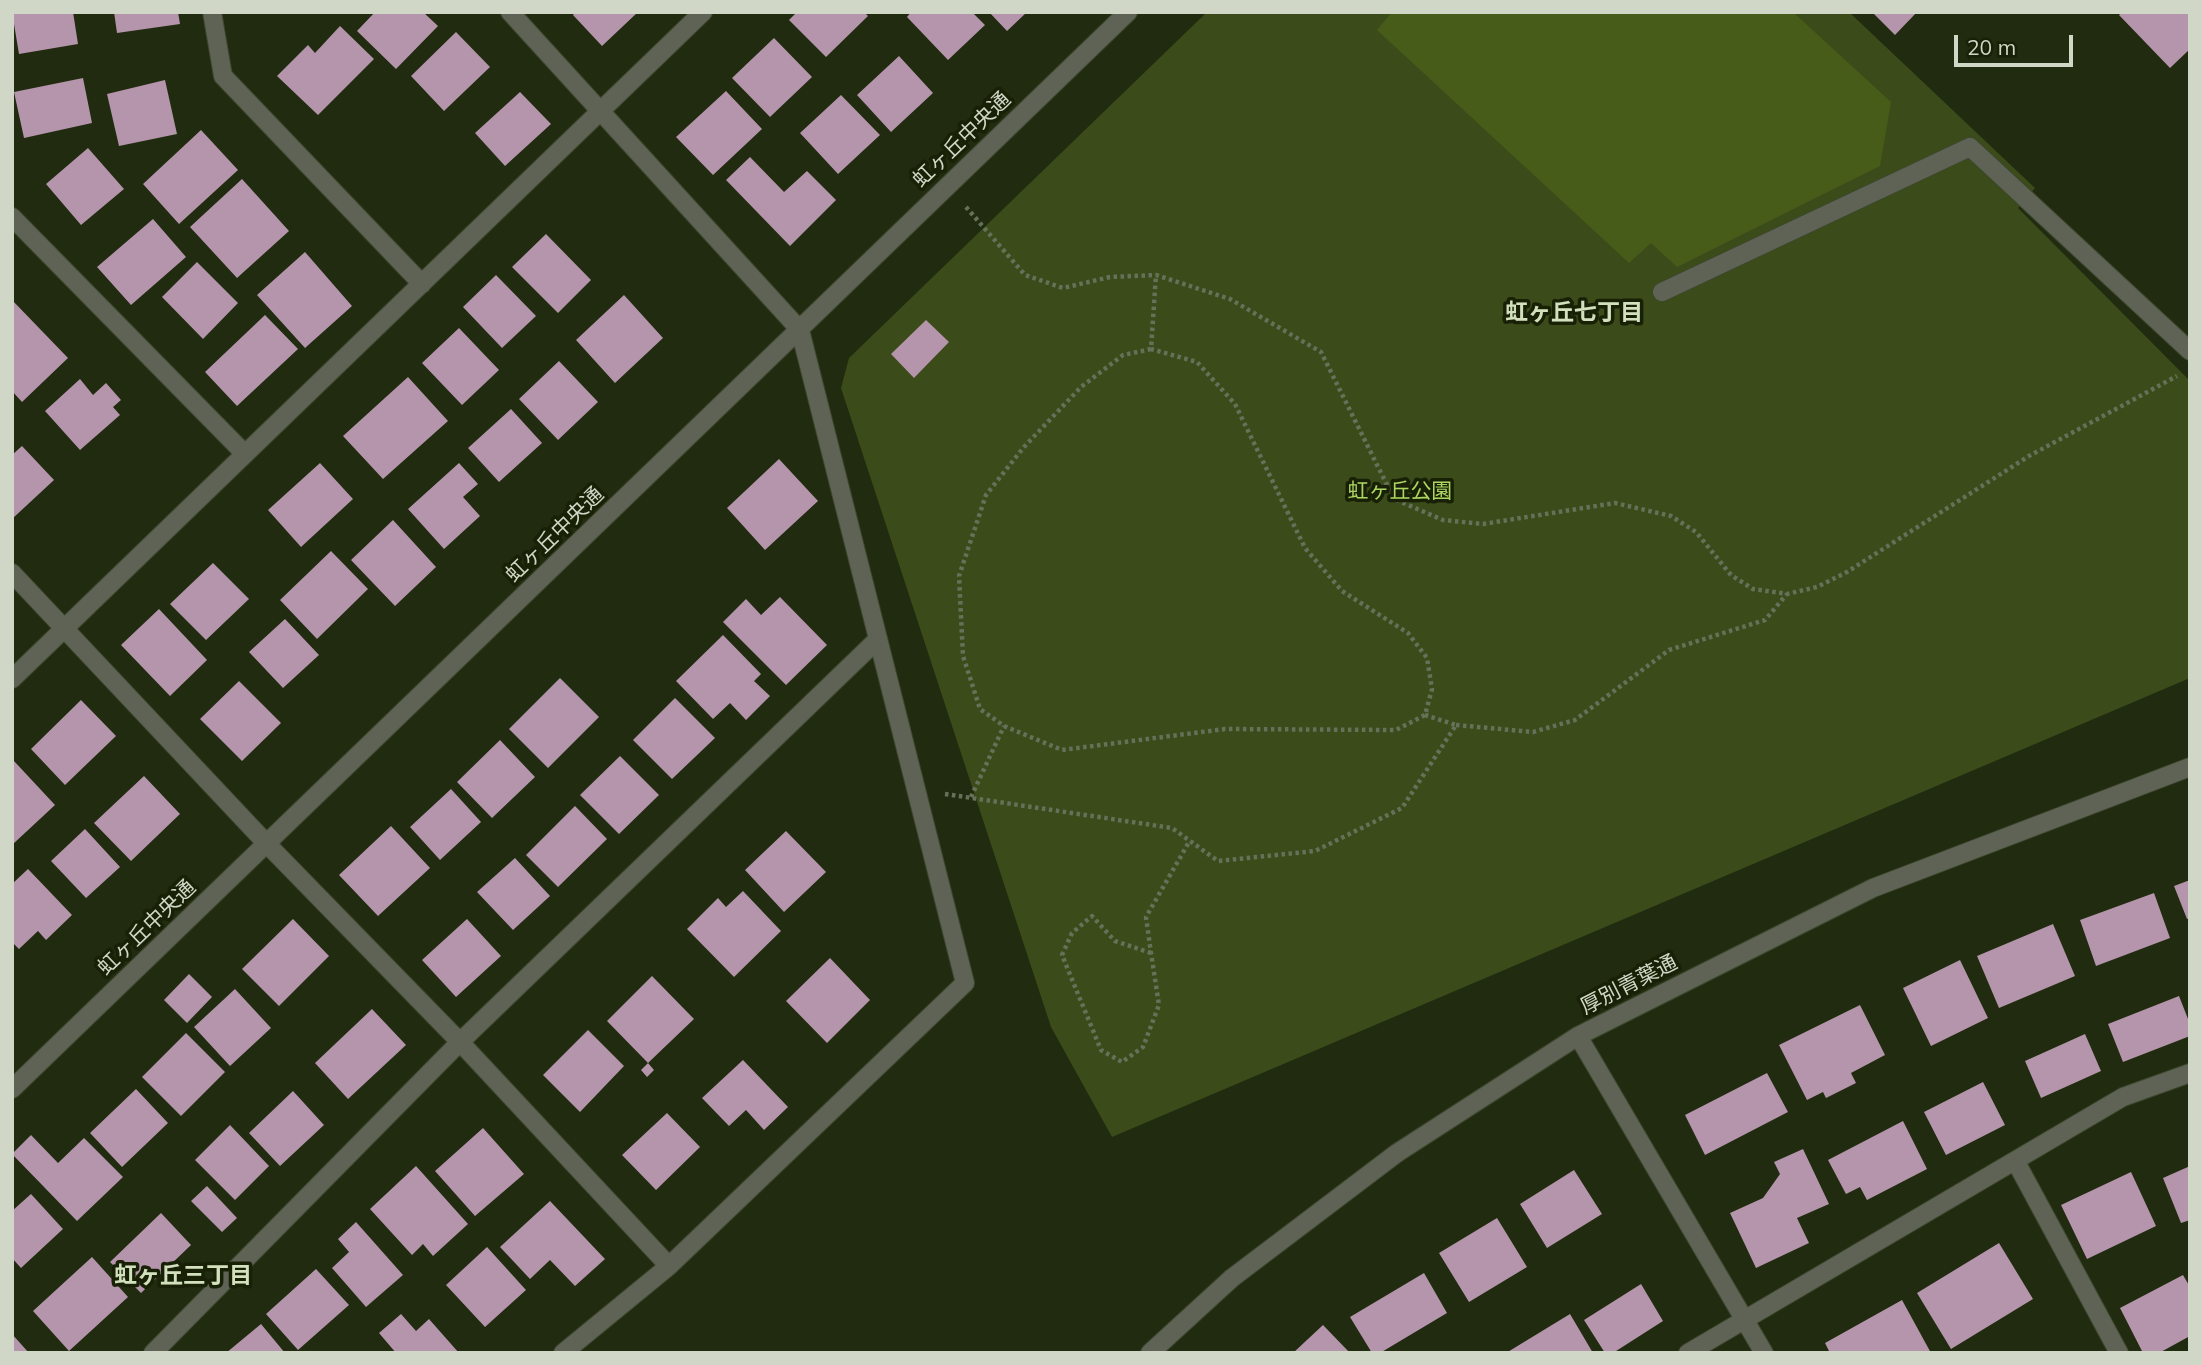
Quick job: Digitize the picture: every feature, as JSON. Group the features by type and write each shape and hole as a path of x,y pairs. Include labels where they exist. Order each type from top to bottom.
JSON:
{"street":[{"path":"212,12 223,76 422,284"},
{"path":"510,12 800,330 965,983 668,1266 563,1353"},
{"path":"12,679 704,12"},
{"name":"虹ヶ丘中央通","path":"12,1089 1128,12"},
{"path":"1662,292 1970,147 2190,351"},
{"path":"12,217 245,454"},
{"path":"12,573 267,844 460,1042 668,1266"},
{"path":"153,1353 460,1042 877,640"},
{"name":"厚別青葉通","path":"1150,1353 1232,1278 1397,1153 1578,1036 1873,888 2190,767"},
{"path":"1578,1036 1764,1353"},
{"path":"1688,1353 2123,1097 2190,1073"},
{"path":"2016,1162 2119,1353"}],"path":[{"path":"948,186 1025,275 1063,288 1110,277 1156,275 1230,299 1321,352 1394,499 1443,520 1483,524 1615,503 1671,516 1696,532 1731,575 1753,589 1787,594 1817,587 1847,572 2029,456 2178,375"},
{"path":"1151,349 1156,275"},
{"path":"1151,349 1197,362 1235,404 1305,548 1342,591 1408,633 1427,658 1432,689 1424,715 1396,730 1225,729 1062,750 1004,726 980,709 963,656 959,576 986,495 1024,447 1081,387 1123,355 1151,349"},
{"path":"1424,715 1456,725 1533,732 1575,720 1669,650 1765,620 1787,594"},
{"path":"917,792 971,797 1172,828 1218,861 1315,851 1402,808 1456,725"},
{"path":"971,797 1004,726"},
{"path":"1151,953 1115,941 1092,916 1072,933 1062,955 1101,1050 1122,1062 1143,1047 1159,1005 1146,917 1189,842"}],"green space":[{"name":"虹ヶ丘公園","path":"1207,12 1849,12 2035,188 2018,208 2190,381 2190,678 1112,1137 1051,1027 841,388 849,358"}],"shaded area":[{"path":"1392,12 1793,12 1891,102 1880,166 1677,267 1651,243 1629,263 1377,30"}],"building":[{"path":"12,12 73,12 78,44 19,54"},
{"path":"114,12 178,12 180,24 117,33"},
{"path":"375,12 423,12 438,26 396,69 357,31"},
{"path":"575,12 638,12 602,46 573,15"},
{"path":"797,12 864,12 868,16 826,57 789,20"},
{"path":"911,12 972,12 985,25 948,60 907,17"},
{"path":"989,12 1027,12 1007,31"},
{"path":"1872,12 1917,12 1895,35"},
{"path":"2122,12 2190,12 2190,49 2170,68 2119,15"},
{"path":"340,26 374,59 318,115 277,76 308,45 315,53"},
{"path":"456,32 490,67 444,111 411,76"},
{"path":"774,38 812,77 770,117 732,78"},
{"path":"899,56 933,93 891,132 857,95"},
{"path":"83,78 92,123 24,138 14,92"},
{"path":"165,80 177,134 119,146 107,94"},
{"path":"726,91 762,129 713,175 676,137"},
{"path":"520,92 551,124 505,166 475,133"},
{"path":"841,95 880,135 838,174 800,133"},
{"path":"201,130 238,170 179,224 143,184"},
{"path":"88,148 124,189 81,225 46,184"},
{"path":"750,157 784,192 807,171 836,200 790,246 726,180"},
{"path":"242,179 289,231 237,278 190,227"},
{"path":"153,219 186,257 131,305 97,267"},
{"path":"546,234 591,280 558,313 512,267"},
{"path":"305,252 352,306 305,348 257,295"},
{"path":"197,262 238,303 203,339 162,297"},
{"path":"496,275 536,316 502,348 463,307"},
{"path":"624,295 663,338 615,383 576,340"},
{"path":"12,300 68,358 22,402 12,391"},
{"path":"265,315 298,349 237,406 205,372"},
{"path":"926,320 949,342 914,378 891,354"},
{"path":"459,328 499,370 462,405 422,363"},
{"path":"559,361 598,402 558,440 519,399"},
{"path":"408,377 448,421 383,479 343,436"},
{"path":"80,379 93,395 106,383 121,400 113,407 120,415 80,450 45,411"},
{"path":"511,409 542,443 499,482 468,448"},
{"path":"22,446 54,480 12,519 12,455"},
{"path":"779,459 818,501 765,550 727,508"},
{"path":"320,463 353,499 301,547 268,510"},
{"path":"459,463 478,484 463,497 480,516 444,549 408,509"},
{"path":"393,520 436,567 395,606 351,560"},
{"path":"331,551 368,589 317,639 280,600"},
{"path":"213,563 249,599 206,640 170,604"},
{"path":"780,597 827,645 786,685 723,622 746,599 761,615"},
{"path":"159,609 207,660 170,696 121,645"},
{"path":"285,619 319,655 283,688 249,652"},
{"path":"723,635 761,674 754,681 770,696 746,720 730,703 713,719 676,681"},
{"path":"560,678 599,717 548,768 509,729"},
{"path":"239,681 281,723 242,761 200,719"},
{"path":"675,698 715,738 672,779 633,740"},
{"path":"81,700 116,736 65,785 31,749"},
{"path":"500,740 535,777 492,818 457,782"},
{"path":"620,756 659,795 619,834 580,795"},
{"path":"14,761 55,805 12,845 12,763"},
{"path":"144,776 180,814 131,861 94,823"},
{"path":"451,789 481,822 440,860 410,827"},
{"path":"575,806 607,839 558,887 526,855"},
{"path":"391,826 430,868 378,916 339,875"},
{"path":"85,829 120,867 86,898 51,861"},
{"path":"786,831 826,872 784,912 745,870"},
{"path":"515,858 550,896 513,930 477,892"},
{"path":"28,869 72,915 46,940 38,931 19,949 12,942 12,884"},
{"path":"2190,880 2190,918 2187,919 2174,886"},
{"path":"743,891 781,931 734,977 687,929 718,898 726,907"},
{"path":"2154,893 2170,938 2096,966 2080,920"},
{"path":"293,919 329,956 279,1006 242,969"},
{"path":"467,919 501,956 456,997 422,960"},
{"path":"2053,924 2075,976 1999,1008 1977,956"},
{"path":"830,958 870,1000 827,1043 786,1001"},
{"path":"1960,960 1988,1018 1931,1046 1903,988"},
{"path":"189,974 212,997 187,1023 164,1000"},
{"path":"652,976 694,1019 648,1063 607,1021"},
{"path":"235,989 271,1028 230,1066 194,1027"},
{"path":"2179,996 2190,1024 2190,1036 2123,1062 2108,1024"},
{"path":"1860,1005 1885,1055 1851,1073 1856,1083 1826,1098 1823,1092 1807,1100 1779,1045"},
{"path":"372,1009 406,1045 348,1099 315,1063"},
{"path":"588,1030 624,1066 580,1112 543,1075"},
{"path":"186,1033 225,1072 181,1116 142,1077"},
{"path":"2085,1034 2101,1071 2041,1098 2025,1061"},
{"path":"743,1060 788,1107 764,1130 746,1110 729,1126 702,1098"},
{"path":"648,1063 654,1070 647,1077 641,1070"},
{"path":"1767,1073 1788,1112 1705,1155 1685,1115"},
{"path":"1983,1082 2005,1125 1946,1155 1924,1112"},
{"path":"136,1089 168,1123 122,1167 90,1133"},
{"path":"293,1091 324,1125 280,1166 249,1133"},
{"path":"667,1113 700,1147 656,1190 622,1155"},
{"path":"1903,1121 1927,1169 1867,1200 1860,1187 1846,1194 1828,1160"},
{"path":"230,1125 269,1166 235,1200 195,1160"},
{"path":"483,1128 524,1174 475,1216 435,1171"},
{"path":"31,1135 58,1163 84,1138 123,1177 77,1221 12,1154"},
{"path":"1803,1149 1829,1204 1797,1218 1809,1243 1756,1268 1730,1213 1763,1198 1780,1174 1774,1162"},
{"path":"416,1166 468,1224 433,1256 423,1244 412,1255 370,1209"},
{"path":"2190,1166 2190,1220 2181,1223 2163,1178"},
{"path":"1574,1170 1602,1214 1547,1248 1520,1204"},
{"path":"2131,1172 2156,1226 2087,1259 2061,1205"},
{"path":"207,1186 237,1218 222,1232 191,1201"},
{"path":"31,1194 63,1229 21,1268 12,1258 12,1211"},
{"path":"550,1201 605,1259 575,1286 550,1260 530,1279 500,1247"},
{"path":"161,1213 191,1245 141,1293 110,1262"},
{"path":"1497,1218 1527,1267 1469,1302 1439,1253"},
{"path":"356,1222 403,1275 366,1307 332,1268 349,1252 338,1239"},
{"path":"1999,1243 2033,1299 1951,1349 1917,1293"},
{"path":"487,1247 526,1290 485,1327 446,1285"},
{"path":"92,1257 128,1297 69,1351 33,1311"},
{"path":"316,1269 349,1305 298,1350 266,1314"},
{"path":"1424,1273 1447,1313 1380,1353 1372,1353 1350,1317"},
{"path":"2183,1275 2190,1287 2190,1336 2159,1353 2143,1353 2120,1308"},
{"path":"1641,1284 1663,1321 1613,1353 1605,1353 1584,1320"},
{"path":"1902,1300 1931,1353 1830,1353 1825,1343"},
{"path":"401,1314 416,1331 429,1319 459,1353 396,1353 379,1333"},
{"path":"1570,1314 1593,1353 1506,1353"},
{"path":"261,1324 285,1353 226,1353"},
{"path":"1323,1325 1350,1353 1293,1353"},
{"path":"12,1334 29,1353 12,1353"}],"district":[{"name":"虹ヶ丘七丁目","path":"1574,313"},
{"name":"虹ヶ丘三丁目","path":"183,1276"}]}
